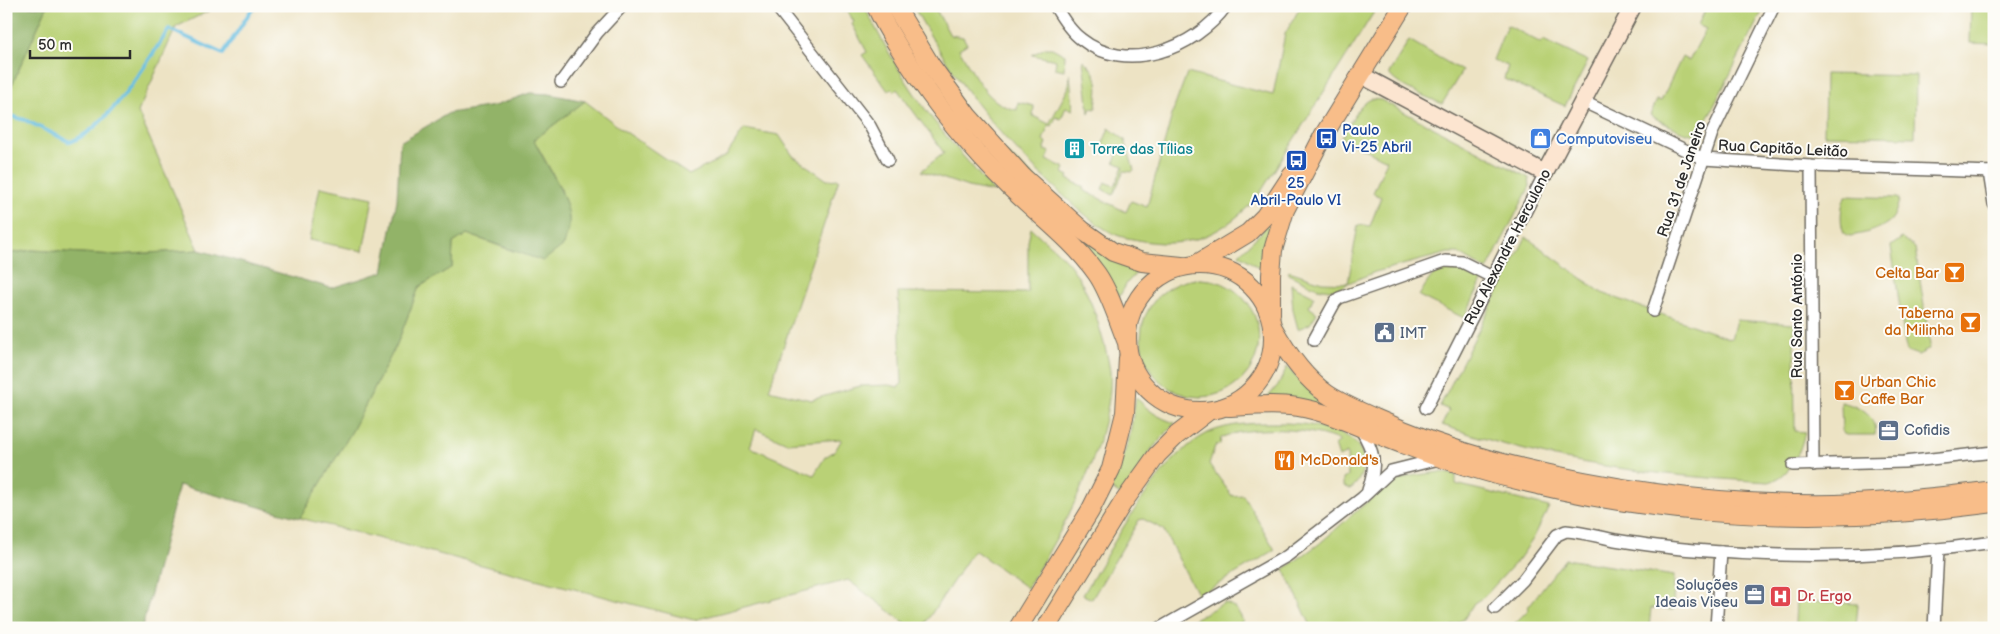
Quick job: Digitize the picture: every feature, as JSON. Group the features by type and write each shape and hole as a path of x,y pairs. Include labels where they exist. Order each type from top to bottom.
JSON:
{"main road":[{"path":"876,6 883,23 954,127 1012,189 1071,241 1098,275 1127,346 1134,370 1148,391 1169,405 1192,412 1207,412 1228,407 1268,405 1297,407 1315,411 1439,459 1530,484 1622,501 1710,511 1810,516 1910,513 1994,503"},
{"path":"895,6 930,64 968,116 1023,177 1082,230 1113,252 1142,262 1189,266 1208,265 1232,271 1252,285 1266,304 1272,323 1290,356 1309,378 1327,394 1354,409 1409,434 1462,452 1563,478 1666,494 1791,503 1834,504 1909,500 1994,490"},
{"path":"1228,407 1237,403 1255,388 1267,371 1273,350 1271,275 1276,236 1285,210 1323,136 1403,6"},
{"path":"1018,628 1090,511 1111,469 1125,413 1127,325 1135,304 1148,286 1166,273 1189,266 1248,233 1265,216 1301,162 1323,136"},
{"path":"1046,628 1122,504 1157,456 1177,434 1207,412"}],"street":[{"path":"561,82 597,33 622,6"},
{"path":"776,6 870,126 888,160"},
{"path":"1055,6 1079,38 1088,44 1119,56 1147,56 1176,46 1201,30 1226,6"},
{"name":"Rua Alexandre Herculano","path":"1426,408 1633,6"},
{"name":"Rua 31 de Janeiro","path":"1653,311 1712,133 1774,6"},
{"path":"1361,75 1546,172"},
{"name":"Rua Capitão Leitão","path":"1584,102 1704,159 1811,166 1992,172"},
{"name":"Rua Santo António","path":"1811,166 1813,465"},
{"path":"1992,172 1994,204"},
{"path":"1314,340 1335,302 1347,295 1445,261 1462,262 1492,277"},
{"path":"1360,428 1373,452 1374,471 1367,494"},
{"path":"1792,465 1904,462 1994,452"},
{"path":"1160,628 1287,556 1367,494 1391,472 1439,459"},
{"path":"1495,608 1523,580 1556,535 1562,532 1637,544 1721,552 1826,556 1938,550 1994,542"},
{"path":"1934,628 1938,550"},
{"path":"1716,628 1721,552"}],"green space":[{"path":"6,6 47,7 6,98"},
{"path":"45,6 219,6 176,27 138,112 199,250 115,255 32,250 6,254 6,98 47,7"},
{"path":"841,6 864,6 905,80 921,104 994,192 968,187 921,171 944,153 897,89 895,91 892,88 888,91 862,55 867,52 852,24 854,22 847,10 844,12"},
{"path":"886,6 889,6 952,105 1140,269 1127,283 1118,299 964,125 913,56"},
{"path":"913,6 934,6 950,35 963,37 967,44 959,49 976,78 989,95 1006,107 1017,110 1018,102 1034,106 1033,116 1049,124 1068,89 1070,74 1073,110 1066,107 1061,119 1056,117 1052,126 1049,125 1043,140 1047,143 1044,150 1050,152 1047,160 1065,168 1063,173 1069,176 1067,179 1084,187 1083,190 1126,212 1131,201 1147,207 1173,111 1187,73 1273,95 1285,34 1301,6 1365,6 1374,12 1257,198 1232,221 1206,236 1177,243 1161,243 1132,239 1114,234 1088,217 1049,182 1007,140 964,88"},
{"path":"1707,6 1765,6 1700,133 1689,134 1650,115 1657,100 1661,101 1682,57 1689,61 1706,29 1698,25"},
{"path":"1971,6 1994,6 1994,44 1970,43"},
{"path":"1507,25 1541,43 1543,40 1588,61 1565,106 1504,79 1508,66 1493,60"},
{"path":"1409,40 1462,71 1442,104 1397,82 1389,73"},
{"path":"1045,48 1052,48 1065,55 1064,70 1055,68 1056,60 1032,55"},
{"path":"1083,60 1093,71 1098,86 1096,107 1095,109 1091,108 1089,113"},
{"path":"1825,74 1916,76 1915,137 1824,135"},
{"path":"530,93 549,94 585,101 534,140 565,199 568,209 569,224 564,245 543,261 467,234 453,243 452,267 419,287 397,344 352,431 300,518 179,485 142,628 6,628 6,254 32,250 115,255 199,250 331,288 383,272 397,200 400,142 449,113 494,106"},
{"path":"1371,99 1381,100 1529,178 1530,186 1487,270 1458,253 1448,253 1375,272 1348,283 1358,225 1370,226 1381,197 1373,193 1387,160 1341,138 1357,111"},
{"path":"585,101 620,128 689,175 726,156 744,129 779,135 793,156 827,180 839,179 769,390 811,400 860,386 890,385 898,387 902,384 898,292 1028,293 1028,242 1031,228 1056,250 1075,272 1091,302 1108,359 1110,388 1100,438 1086,478 1059,534 1027,588 974,550 922,628 912,628 848,580 694,620 300,518 352,431 397,344 419,287 452,267 453,243 467,234 513,251 564,245 569,218 561,189 534,140","holes":["756,429 787,443 842,439 835,451 825,457 814,475 750,447"]},
{"path":"1109,128 1125,140 1134,170 1132,172 1124,171 1113,195 1102,189 1105,182 1115,186 1123,166 1114,162 1117,155 1101,148"},
{"path":"320,187 373,198 363,251 309,240"},
{"path":"1846,196 1897,198 1899,201 1894,216 1887,223 1872,231 1850,236 1844,232 1841,222 1842,204"},
{"path":"1267,224 1272,228 1263,271 1239,254 1262,232"},
{"path":"1526,237 1602,293 1731,339 1736,320 1794,324 1795,431 1805,432 1797,455 1789,469 1777,479 1769,482 1638,471 1545,455 1442,425 1449,410 1440,406"},
{"path":"1902,238 1915,248 1930,345 1928,350 1918,355 1907,351 1905,343 1891,246"},
{"path":"1459,265 1477,275 1482,281 1464,318 1419,296 1434,274 1444,268"},
{"path":"1289,271 1322,282 1348,283 1343,287 1329,290 1317,288 1288,274"},
{"path":"1200,279 1222,284 1233,289 1249,305 1254,316 1259,338 1254,360 1249,371 1233,387 1222,392 1200,397 1178,392 1167,387 1151,371 1146,360 1141,338 1146,316 1151,305 1167,289 1178,284"},
{"path":"1291,284 1314,296 1309,307 1317,313 1310,324 1298,329 1293,310"},
{"path":"1287,367 1295,376 1338,409 1267,398 1278,385"},
{"path":"1136,397 1154,413 1175,423 1150,451 1123,496 1111,489 1129,440"},
{"path":"1841,402 1865,412 1874,422 1876,428 1875,435 1846,435 1842,433"},
{"path":"1279,423 1304,424 1333,430 1356,443 1362,453 1363,466 1361,476 1353,487 1350,489 1343,484 1343,479 1348,476 1347,453 1339,457 1335,445 1340,441 1314,433 1280,430 1247,431 1221,438 1220,444 1215,446 1209,464 1232,496 1243,495 1275,550 1198,596 1163,529 1143,519 1139,520 1092,599 1083,595 1138,505 1171,462 1189,445 1208,433 1225,427"},
{"path":"1440,472 1456,475 1456,484 1549,507 1533,539 1519,559 1484,597 1474,603 1464,619 1448,628 1312,628 1284,569 1319,544 1385,486 1410,476"},
{"path":"1565,559 1674,576 1673,610 1651,608 1649,628 1551,628 1547,624 1548,628 1514,628 1513,625 1529,609 1528,607"},
{"path":"1796,600 1858,604 1856,628 1795,625"},
{"path":"1224,603 1236,609 1243,621 1231,628 1177,628"}],"waterway":[{"path":"6,115 25,120 70,142 84,135 112,109 126,93 169,29 223,54 250,12 256,6"}],"place":[{"name":"Paulo Vi-25 Abril","path":"1326,139"},
{"name":"Computoviseu","path":"1540,139"},
{"name":"Torre das Tílias","path":"1074,149"},
{"name":"25 Abril-Paulo VI","path":"1296,160"},
{"name":"Celta Bar","path":"1955,273"},
{"name":"Taberna da Milinha","path":"1970,322"},
{"name":"IMT","path":"1384,333"},
{"name":"Urban Chic Caffe Bar","path":"1844,391"},
{"name":"Cofidis","path":"1888,430"},
{"name":"McDonald's","path":"1284,460"},
{"name":"Soluções Ideais Viseu","path":"1754,594"},
{"name":"Dr. Ergo","path":"1781,596"}]}
